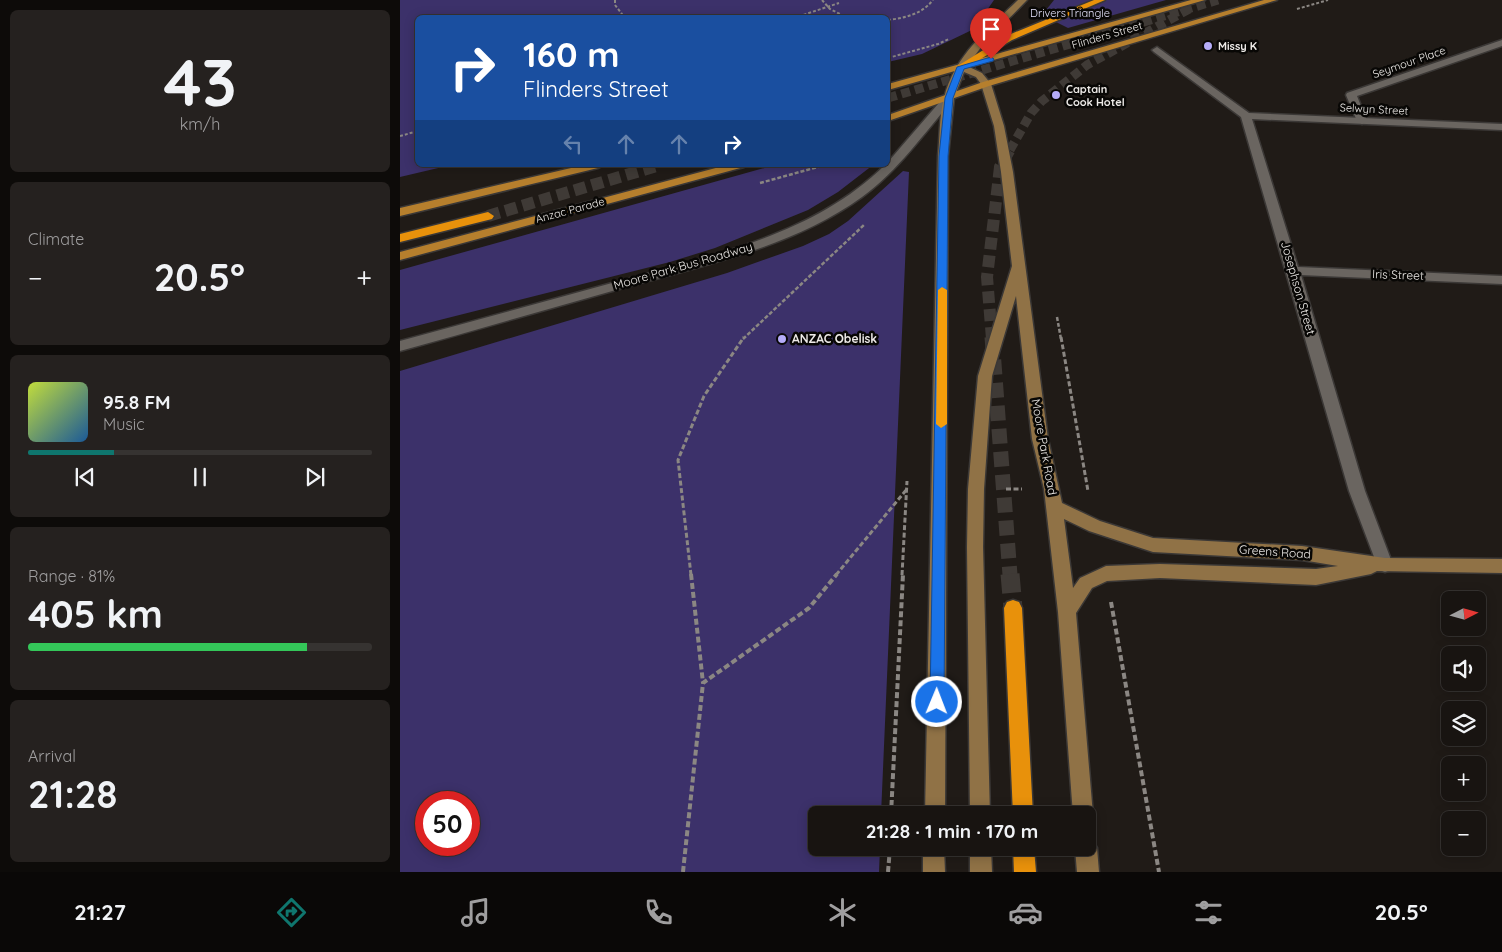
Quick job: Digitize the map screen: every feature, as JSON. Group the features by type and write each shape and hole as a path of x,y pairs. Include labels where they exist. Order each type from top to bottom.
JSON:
{"highway":[{"path":"961,67 1028,30 1101,0"},
{"path":"400,238 488,216"},
{"path":"1014,608 1023,806"},
{"path":"1024,856 1025,872"}],"main road":[{"path":"935,806 944,156 949,98 961,67 980,43 1023,0"},
{"name":"Flinders Street","path":"961,67 1201,0"},
{"name":"Flinders Street","path":"949,98 986,84 1273,0"},
{"path":"890,86 961,67 979,75 986,84"},
{"name":"Moore Park Road","path":"986,84 999,126 1019,261 1040,439 1054,507 1067,612 1082,806"},
{"path":"890,117 949,98"},
{"path":"400,212 590,167"},
{"name":"Anzac Parade","path":"400,256 733,167"},
{"path":"980,806 975,547 976,489 985,376 1019,261"},
{"name":"Greens Road","path":"1054,507 1095,526 1153,545 1302,553 1385,565 1502,566"},
{"path":"1067,612 1086,583 1106,574 1160,571 1316,577 1385,565"},
{"path":"934,856 934,872"},
{"path":"981,856 982,872"},
{"path":"1087,856 1088,872"}],"street":[{"name":"Seymour Place","path":"1362,121 1351,95 1502,43"},
{"path":"1157,50 1246,116"},
{"name":"Moore Park Bus Roadway","path":"890,167 949,98"},
{"name":"Selwyn Street","path":"1246,116 1502,127"},
{"name":"Josephson Street","path":"1246,116 1357,491 1385,565"},
{"name":"Moore Park Bus Roadway","path":"400,346 734,253 783,235 825,214 860,192 890,167"},
{"name":"Iris Street","path":"1293,271 1502,280"}],"path":[{"path":"615,0 615,5 623,15"},
{"path":"822,0 827,8 840,15"},
{"path":"890,20 924,10 933,0"},
{"path":"804,15 839,4"},
{"path":"890,57 938,44 953,36"},
{"path":"400,136 415,132"},
{"path":"683,872 703,683 678,460 704,396 740,341 867,222"},
{"path":"703,683 809,608 907,489 891,806"},
{"path":"1106,574 1159,872"},
{"path":"888,872 889,856"}],"green space":[{"path":"400,0 994,0 974,29 922,54 890,62 890,15 415,15 415,167 442,167 400,177"},
{"name":"Drivers Triangle","path":"1054,0 1166,0 1068,28 1042,15"},
{"path":"768,167 870,167 838,192 808,210 715,248 670,262 400,330 400,270"},
{"path":"903,171 909,172 881,806 808,806 808,856 880,856 879,872 400,872 400,371 727,273 803,246 829,234 848,221"}],"tunnel":[{"path":"1191,8 1218,0"},
{"path":"890,97 1191,8"},
{"path":"1010,150 1031,113 1042,101 1087,65 1191,8"},
{"path":"992,339 987,277 1000,167 1010,149"},
{"path":"488,216 653,167"},
{"path":"992,337 1010,575"},
{"path":"1010,574 1013,608"}],"slow traffic":[{"path":"941,424 942,290"}],"place":[{"name":"Missy K","path":"1208,46"},
{"name":"Captain Cook Hotel","path":"1056,95"},
{"name":"ANZAC Obelisk","path":"782,339"}],"route":[{"path":"937,702 944,156 949,98 961,67 991,59"}]}
